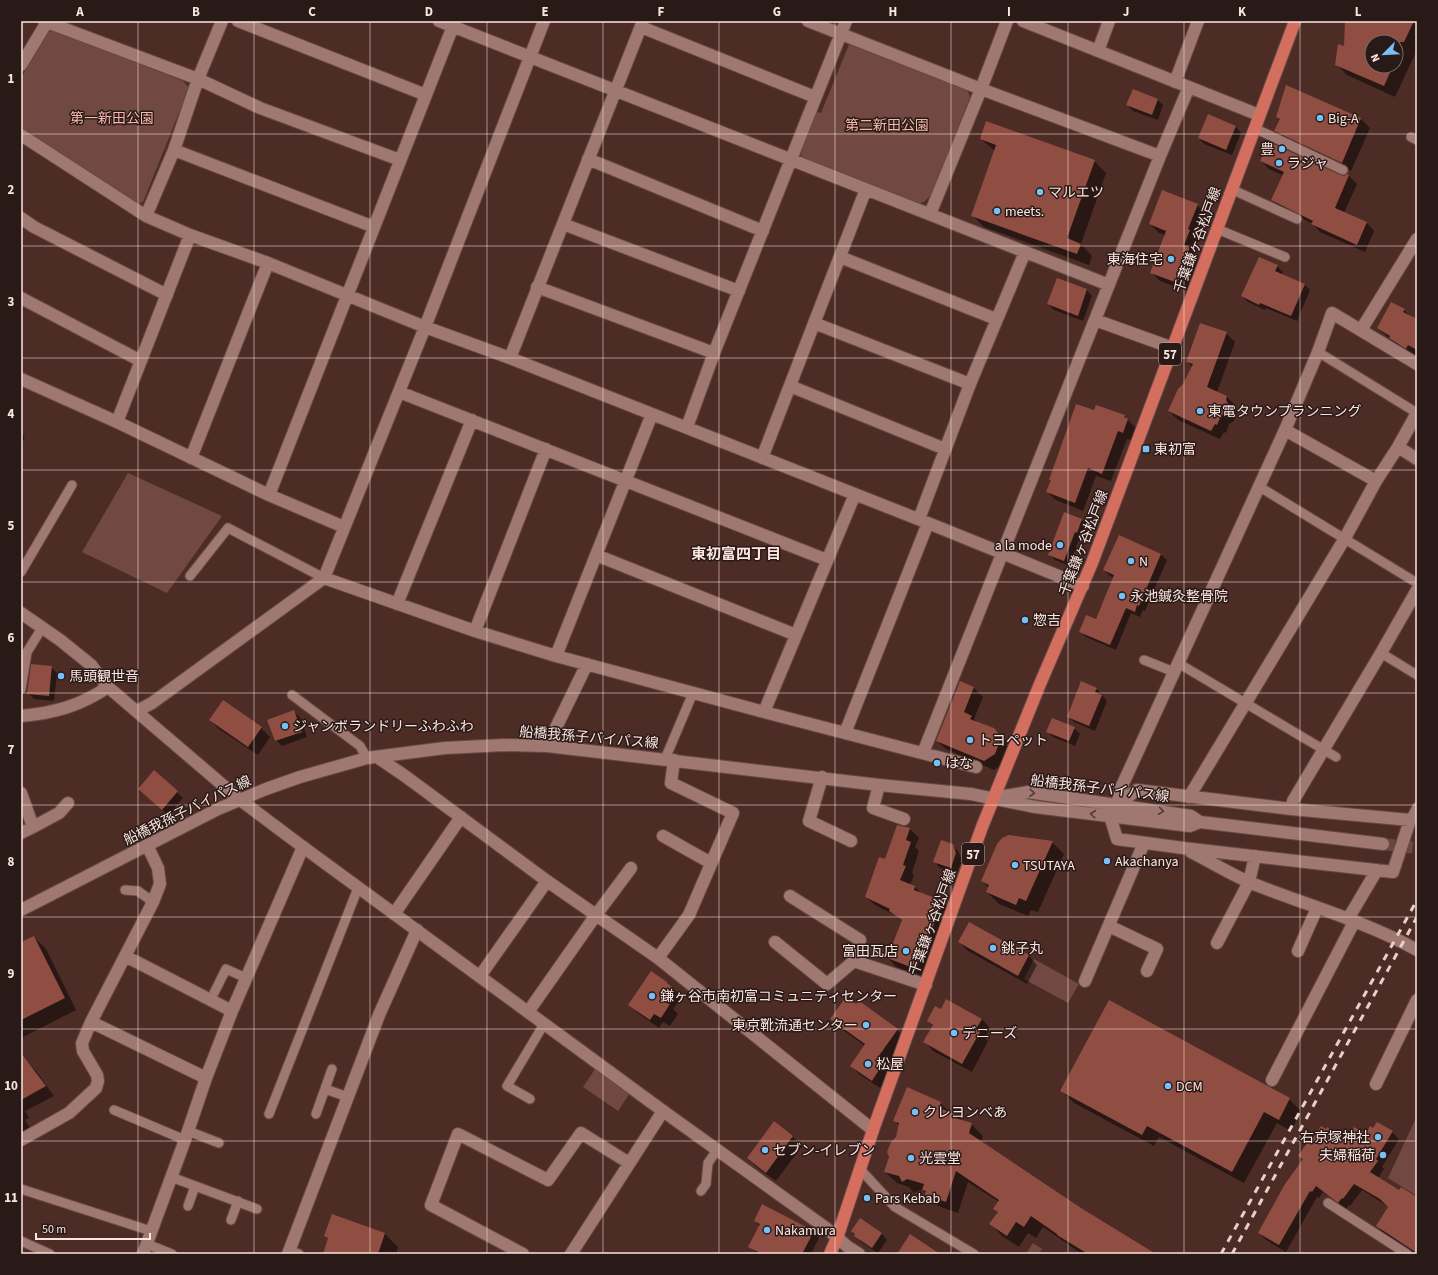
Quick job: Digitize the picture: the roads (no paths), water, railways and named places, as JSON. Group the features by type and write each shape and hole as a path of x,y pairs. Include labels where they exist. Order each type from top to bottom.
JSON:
{"main road":[{"name":"千葉鎌ヶ谷松戸線","path":"830,1254 837,1238 873,1130 994,798 1040,684 1083,586 1295,21"}],"street":[{"path":"146,216 174,150 198,79 222,21"},
{"path":"238,21 426,95"},
{"path":"439,21 454,24 530,57 615,91 1109,285"},
{"path":"137,711 152,703 324,578 425,327 544,21"},
{"path":"808,21 981,89 1160,156"},
{"path":"687,428 714,353 764,231 815,97 846,21"},
{"path":"930,214 1007,21"},
{"path":"1023,21 1259,115"},
{"path":"1098,51 1109,21"},
{"path":"1175,82 1198,21"},
{"path":"21,65 45,22 198,79 260,108 400,160"},
{"path":"269,495 454,24"},
{"path":"510,358 642,24 815,97"},
{"path":"923,753 1160,156 1189,87"},
{"path":"21,134 146,216 190,235 268,263 425,327 510,358 924,521 1083,586"},
{"path":"174,150 374,227"},
{"path":"588,159 764,231"},
{"path":"762,458 866,189"},
{"path":"21,218 34,227 167,295"},
{"path":"563,224 739,291"},
{"path":"117,422 190,235"},
{"path":"1361,330 1417,239"},
{"path":"845,733 924,521 945,448 996,319 1025,252"},
{"path":"840,257 996,319"},
{"path":"192,458 268,263"},
{"path":"538,287 714,353"},
{"path":"21,298 141,360"},
{"path":"1117,805 1121,788 1284,430 1318,352 1332,313 1417,364"},
{"path":"1095,320 1173,348"},
{"path":"814,323 970,384"},
{"path":"21,379 117,422 269,495 344,527"},
{"path":"790,386 945,448"},
{"path":"399,392 827,560"},
{"path":"1189,797 1345,538 1376,481 1398,447 1417,413"},
{"path":"556,656 652,414"},
{"path":"397,604 472,420"},
{"path":"1284,430 1376,481"},
{"path":"1398,447 1417,458"},
{"path":"475,631 546,449"},
{"path":"764,712 855,494"},
{"path":"596,555 796,635"},
{"path":"324,578 475,631 556,656 976,767"},
{"path":"1291,809 1293,801 1417,590"},
{"path":"21,613 91,665 108,687 239,799 663,1111 826,1228 848,1247 859,1254"},
{"path":"547,746 587,664"},
{"path":"21,716 42,714 64,709 92,698 108,687"},
{"name":"船橋我孫子バイパス線","path":"21,910 239,799 300,777 372,758 453,748 504,745 547,746 879,785 971,794 1029,806 1190,826 1200,822 1384,844"},
{"path":"372,758 461,817 547,881 658,958 873,1130"},
{"path":"658,958 689,915 733,813 671,783 669,760"},
{"path":"822,778 809,821 851,841"},
{"path":"879,785 873,808 904,819"},
{"path":"1110,816 1117,839 1393,872 1410,820 1291,809 1137,790 1117,805"},
{"name":"船橋我孫子バイパス線","path":"994,798 1028,792 1192,816 1200,822"},
{"path":"21,793 33,827"},
{"path":"21,833 59,813 68,803"},
{"path":"394,914 461,817"},
{"path":"663,836 711,863"},
{"path":"1085,981 1144,843"},
{"path":"21,1140 69,1113 96,1088 98,1081 97,1075 83,1051 82,1043 90,1022 153,902 160,884 158,868 147,845"},
{"path":"145,1249 187,1136 206,1078 232,1011 303,847"},
{"path":"1183,848 1249,882 1351,920 1403,942 1417,950"},
{"path":"1217,943 1249,882 1255,856"},
{"path":"528,1012 631,868"},
{"path":"1272,1080 1377,870"},
{"path":"480,976 547,881"},
{"path":"775,942 827,984 854,961 860,940 790,896"},
{"path":"1298,951 1317,908"},
{"path":"1109,926 1157,949 1147,971"},
{"path":"292,1253 379,1015 417,930"},
{"path":"125,956 232,1011"},
{"path":"854,961 926,985"},
{"path":"1376,1084 1417,1000"},
{"path":"90,1022 206,1078"},
{"path":"571,1254 663,1111"},
{"path":"523,1254 431,1205 458,1134 548,1180 581,1133 629,1164"}],"lane":[{"path":"1254,128 1343,170"},
{"path":"1231,189 1297,219"},
{"path":"1217,229 1285,257"},
{"path":"1318,352 1417,413"},
{"path":"21,572 72,485"},
{"path":"1258,486 1417,583"},
{"path":"190,576 228,528 324,578"},
{"path":"21,689 27,652 42,628"},
{"path":"1381,653 1417,675"},
{"path":"1144,660 1176,667 1246,703 1336,757"},
{"path":"669,760 693,693"},
{"path":"292,695 360,746 372,758"},
{"path":"1410,820 1417,807"},
{"path":"269,1114 358,888"},
{"path":"125,890 138,891 153,902"},
{"path":"214,993 226,969 246,978"},
{"path":"530,1099 508,1086 544,1024"},
{"path":"316,1114 332,1069"},
{"path":"325,1089 348,1097"},
{"path":"114,1110 187,1136 219,1143"},
{"path":"701,1191 706,1184 708,1163 717,1150"},
{"path":"860,1169 895,1207 974,1254"},
{"path":"171,1177 257,1209"},
{"path":"188,1206 195,1186"},
{"path":"21,1189 151,1231"},
{"path":"231,1220 238,1201"},
{"path":"1328,1202 1407,1254"},
{"path":"21,1241 50,1254"},
{"path":"145,1249 172,1254"}],"tunnel":[{"path":"1383,844 1417,848"}],"railway":[{"path":"1221,1254 1417,900"},
{"path":"1232,1254 1417,917"}],"place":[{"name":"Big-A","path":"1320,118"},
{"name":"豊","path":"1282,149"},
{"name":"ラジャ","path":"1279,163"},
{"name":"マルエツ","path":"1040,192"},
{"name":"meets.","path":"997,211"},
{"name":"東海住宅","path":"1171,259"},
{"name":"東電タウンプランニング","path":"1200,411"},
{"name":"東初富","path":"1146,449"},
{"name":"a la mode","path":"1060,545"},
{"name":"N","path":"1131,561"},
{"name":"永池鍼灸整骨院","path":"1122,596"},
{"name":"惣吉","path":"1025,620"},
{"name":"馬頭観世音","path":"61,676"},
{"name":"ジャンボランドリーふわふわ","path":"285,726"},
{"name":"トヨペット","path":"970,740"},
{"name":"はな","path":"937,763"},
{"name":"Akachanya","path":"1107,861"},
{"name":"TSUTAYA","path":"1015,865"},
{"name":"銚子丸","path":"993,948"},
{"name":"富田瓦店","path":"906,951"},
{"name":"鎌ヶ谷市南初富コミュニティセンター","path":"652,996"},
{"name":"東京靴流通センター","path":"866,1025"},
{"name":"デニーズ","path":"954,1033"},
{"name":"松屋","path":"868,1064"},
{"name":"DCM","path":"1168,1086"},
{"name":"クレヨンべあ","path":"915,1112"},
{"name":"右京塚神社","path":"1378,1137"},
{"name":"セブン-イレブン","path":"765,1150"},
{"name":"夫婦稲荷","path":"1383,1155"},
{"name":"光雲堂","path":"911,1158"},
{"name":"Pars Kebab","path":"867,1198"},
{"name":"Nakamura","path":"767,1230"}],"district":[{"name":"東初富四丁目","path":"736,554"}],"park label":[{"name":"第一新田公園","path":"112,118"},
{"name":"第二新田公園","path":"887,125"}]}
